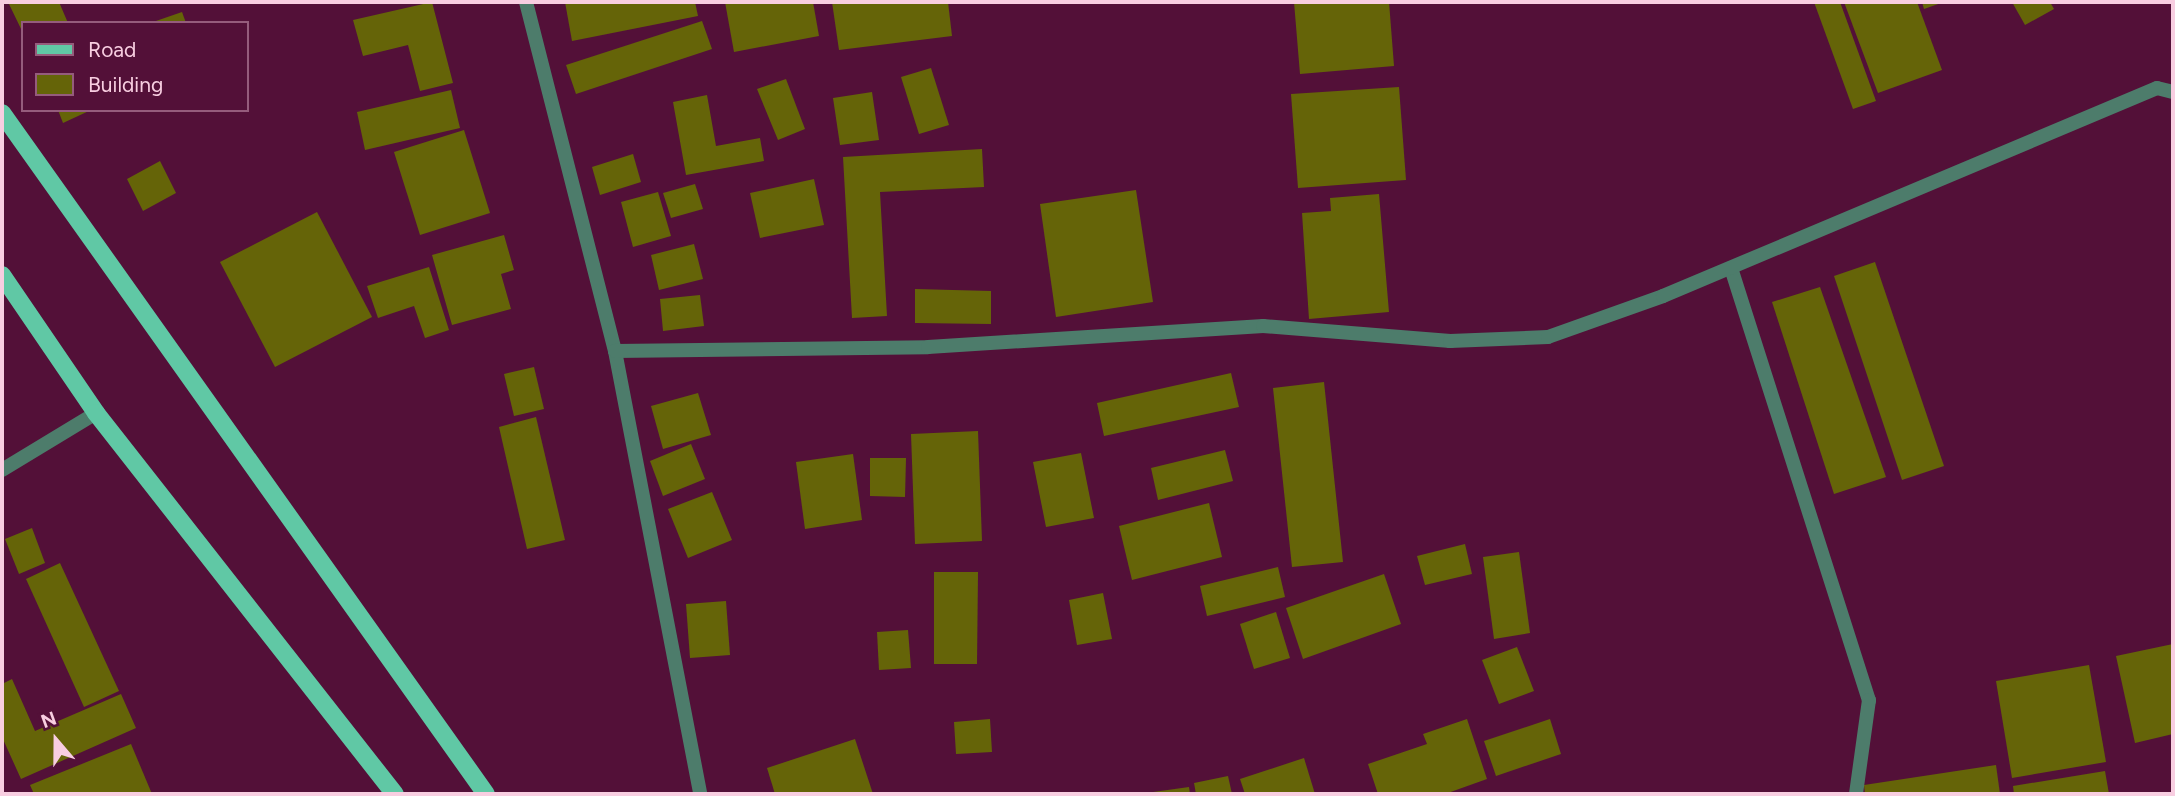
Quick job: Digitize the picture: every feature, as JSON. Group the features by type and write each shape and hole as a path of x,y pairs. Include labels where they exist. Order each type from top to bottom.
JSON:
{"main road":[{"path":"2,113 486,794"},
{"path":"2,275 96,413 395,794"}],"street":[{"path":"526,2 615,351 700,794"},
{"path":"615,351 928,347 1263,326 1450,341 1548,337 1731,268 2157,88 2173,92"},
{"path":"1731,268 1869,700 1856,794"},
{"path":"2,470 96,413"}],"building":[{"path":"8,2 59,2 67,21 21,21 21,29"},
{"path":"432,2 453,83 420,91 408,45 363,56 353,20"},
{"path":"565,2 695,2 698,16 572,41"},
{"path":"725,2 813,2 819,36 734,52"},
{"path":"832,2 948,2 952,36 839,50"},
{"path":"1294,2 1389,2 1394,66 1300,74"},
{"path":"1814,2 1840,2 1876,101 1853,109"},
{"path":"1844,2 1917,2 1942,70 1878,93"},
{"path":"1922,2 1944,2 1924,9"},
{"path":"2012,2 2050,2 2054,9 2025,25"},
{"path":"182,12 185,21 156,21"},
{"path":"702,21 712,49 576,94 566,65"},
{"path":"931,68 949,125 919,134 901,77"},
{"path":"786,79 805,129 778,140 757,89"},
{"path":"1399,87 1406,180 1298,188 1291,94"},
{"path":"451,90 460,128 365,150 357,112"},
{"path":"872,92 879,140 840,145 833,98"},
{"path":"707,95 716,146 760,138 764,161 686,175 673,102"},
{"path":"59,112 87,112 63,123"},
{"path":"464,130 490,213 420,235 394,152"},
{"path":"982,149 984,187 880,192 887,316 852,318 843,157"},
{"path":"633,154 641,182 600,195 592,167"},
{"path":"160,161 176,193 143,211 127,179"},
{"path":"814,179 824,225 760,238 750,193"},
{"path":"695,184 703,209 671,218 663,193"},
{"path":"1136,190 1153,302 1056,317 1040,204"},
{"path":"658,192 671,236 633,247 621,202"},
{"path":"1379,194 1389,312 1309,319 1302,213 1331,211 1330,198"},
{"path":"317,212 372,317 275,367 220,262"},
{"path":"504,235 514,270 501,274 511,309 452,325 432,255"},
{"path":"694,244 703,279 659,290 651,255"},
{"path":"1875,262 1944,466 1902,480 1834,276"},
{"path":"429,267 449,330 425,338 414,306 378,318 367,286"},
{"path":"1820,287 1886,477 1834,494 1772,302"},
{"path":"915,289 991,291 991,324 915,323"},
{"path":"700,295 704,326 663,331 660,299"},
{"path":"534,367 544,409 514,416 504,374"},
{"path":"1231,373 1239,407 1104,436 1097,403"},
{"path":"1324,382 1343,562 1292,567 1273,388"},
{"path":"698,393 711,435 663,449 651,406"},
{"path":"536,417 565,540 527,549 499,427"},
{"path":"978,431 982,541 915,544 911,434"},
{"path":"691,444 705,479 663,496 650,461"},
{"path":"1225,450 1233,481 1158,500 1151,468"},
{"path":"1081,453 1094,518 1046,527 1033,462"},
{"path":"853,454 862,520 805,529 796,462"},
{"path":"870,458 906,458 905,497 870,496"},
{"path":"712,492 732,540 688,558 668,509"},
{"path":"1209,503 1222,557 1132,580 1119,526"},
{"path":"32,528 45,563 19,574 5,539"},
{"path":"1465,544 1472,574 1425,585 1417,556"},
{"path":"1519,552 1530,633 1494,639 1483,557"},
{"path":"60,563 119,691 84,707 26,579"},
{"path":"1278,567 1285,597 1207,616 1200,586"},
{"path":"934,572 978,572 977,664 934,664"},
{"path":"1384,574 1401,624 1303,659 1286,608"},
{"path":"1103,593 1112,639 1077,645 1069,600"},
{"path":"726,601 730,655 690,658 686,604"},
{"path":"1276,612 1290,658 1254,669 1240,624"},
{"path":"908,630 911,668 879,670 877,632"},
{"path":"2173,644 2173,734 2135,743 2116,656"},
{"path":"1517,647 1534,691 1499,704 1482,660"},
{"path":"2089,665 2106,762 2012,778 1996,681"},
{"path":"12,679 35,731 121,694 136,728 21,779 2,737 2,684"},
{"path":"990,719 992,752 956,754 954,722"},
{"path":"1467,719 1487,779 1445,794 1378,794 1368,764 1427,744 1423,734"},
{"path":"1550,719 1561,754 1496,776 1484,741"},
{"path":"855,739 873,794 775,794 767,768"},
{"path":"131,744 152,794 34,794 30,785"},
{"path":"1304,758 1315,794 1245,794 1240,779"},
{"path":"1996,765 2000,794 1865,794 1864,785"},
{"path":"2105,771 2109,794 2014,794 2013,786"},
{"path":"1228,776 1232,794 1196,794 1194,783"},
{"path":"1189,787 1190,794 1146,794 1146,793"}]}
